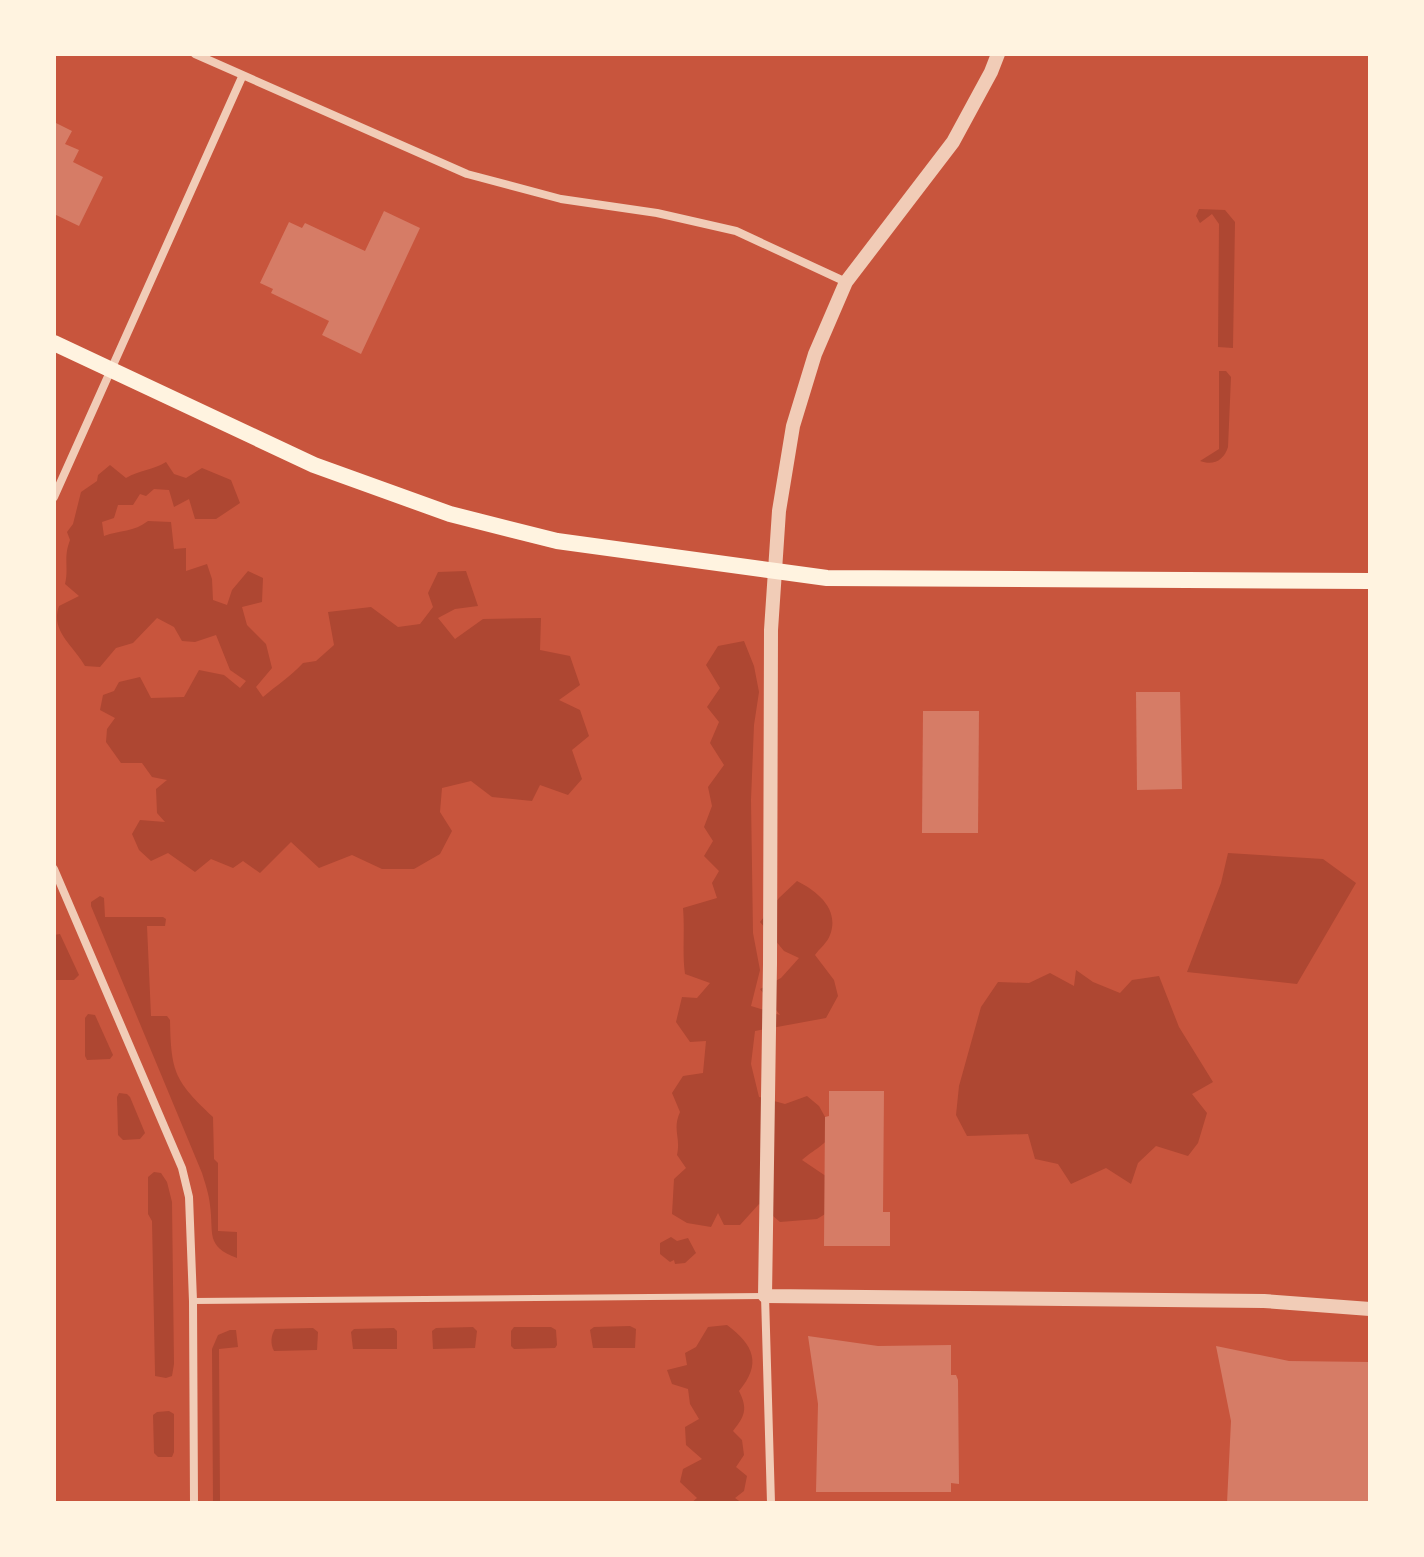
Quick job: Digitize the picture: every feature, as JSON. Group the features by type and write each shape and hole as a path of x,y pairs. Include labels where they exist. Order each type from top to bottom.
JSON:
{"main road":[{"path":"54,343 314,465 450,514 557,541 827,578 1370,581"}],"street":[{"path":"195,54 467,174 561,199 657,213 736,231 846,282"},
{"path":"771,1503 765,1296 771,630 779,511 793,426 815,354 846,282 953,142 998,54"},
{"path":"54,497 242,77"},
{"path":"54,869 182,1168 189,1197 194,1503"},
{"path":"765,1296 1264,1301 1370,1309"}],"lane":[{"path":"193,1301 765,1296"}],"shaded area":[{"path":"1199,209 1225,210 1235,222 1233,348 1218,347 1219,224 1212,214 1200,223 1196,216"},
{"path":"1219,371 1226,371 1231,377 1228,447 1218,461 1210,463 1200,461 1219,449"},
{"path":"166,462 174,474 186,478 202,468 231,480 240,503 216,519 195,519 189,499 174,507 169,490 154,489 146,496 140,494 133,505 118,505 114,518 102,522 104,536 132,529 148,521 171,522 174,549 186,548 186,571 207,564 212,579 213,600 227,605 232,590 248,571 263,578 262,602 242,607 247,625 266,644 272,668 256,687 263,697 303,663 316,661 334,645 328,612 371,607 398,627 420,624 433,607 428,593 438,572 466,571 478,606 455,609 438,618 455,639 483,619 541,618 540,650 570,656 580,685 559,700 580,710 589,736 572,750 582,779 568,795 540,785 532,801 492,797 471,781 442,788 440,812 452,831 440,854 414,869 382,869 352,855 319,868 291,842 260,873 243,861 233,868 211,859 195,872 168,853 151,861 139,850 132,834 140,820 165,822 157,813 156,789 167,780 152,777 142,763 121,763 106,742 107,729 115,718 100,710 103,695 114,691 119,682 140,677 151,698 184,697 199,670 224,675 240,688 246,681 230,670 216,635 195,642 182,641 174,627 157,618 133,643 116,648 100,667 85,666 64,638 57,615 59,606 79,596 65,584 70,540 67,532 73,524 81,492 97,481 98,475 110,465 126,478"},
{"path":"744,641 754,666 759,692 754,725 751,800 753,933 760,970 751,1006 780,1015 760,989 781,978 799,958 784,951 760,922 797,881 825,902 832,917 830,935 815,955 834,980 838,996 826,1018 755,1031 751,1064 759,1097 785,1104 807,1096 819,1106 834,1133 802,1160 839,1185 835,1208 817,1219 780,1222 759,1204 740,1225 724,1225 718,1213 711,1227 687,1223 672,1214 674,1179 686,1168 677,1155 680,1112 672,1093 683,1076 703,1073 706,1041 690,1042 676,1022 682,997 697,998 710,983 685,974 683,908 717,898 712,883 719,871 704,856 713,841 704,827 712,806 708,787 724,765 710,743 719,722 707,707 720,688 706,665 718,646"},
{"path":"1228,853 1323,859 1356,883 1297,984 1187,972 1221,883"},
{"path":"100,896 104,898 105,917 166,919 165,926 147,926 151,1016 167,1016 170,1020 172,1052 178,1075 190,1094 213,1117 214,1159 218,1163 218,1231 237,1232 237,1258 215,1244 202,1173 91,906 91,902"},
{"path":"60,934 79,975 74,980 54,980 54,935"},
{"path":"1076,970 1093,982 1120,993 1132,980 1159,976 1179,1027 1213,1082 1192,1094 1207,1113 1198,1143 1188,1156 1156,1146 1138,1163 1131,1184 1106,1168 1071,1184 1058,1164 1035,1159 1028,1134 967,1136 956,1115 959,1086 981,1007 998,982 1029,983 1050,973 1074,986"},
{"path":"88,1014 95,1015 113,1055 110,1059 87,1060 85,1056 85,1018"},
{"path":"119,1093 130,1097 145,1133 140,1139 123,1140 118,1135"},
{"path":"154,1172 161,1173 167,1182 172,1202 174,1364 172,1376 166,1378 155,1376 152,1221 148,1214 148,1177"},
{"path":"671,1237 677,1241 688,1238 696,1253 685,1263 670,1262 660,1254 660,1243"},
{"path":"727,1325 744,1340 752,1355 751,1372 739,1391 744,1412 733,1431 742,1440 744,1455 736,1467 747,1476 744,1491 735,1498 742,1503 691,1503 697,1498 680,1482 683,1469 702,1459 686,1445 685,1427 699,1419 690,1404 688,1389 672,1384 667,1370 687,1365 685,1353 696,1347 708,1327"},
{"path":"630,1326 636,1329 635,1348 593,1348 590,1330 594,1327"},
{"path":"473,1327 477,1331 475,1348 433,1349 432,1331 436,1328"},
{"path":"514,1327 551,1327 556,1330 557,1345 555,1348 514,1349 511,1346 511,1331"},
{"path":"313,1328 318,1332 317,1350 274,1351 272,1340 275,1329"},
{"path":"394,1328 397,1331 397,1349 353,1349 351,1332 354,1329"},
{"path":"236,1330 238,1347 219,1349 220,1503 213,1503 212,1349 218,1335"},
{"path":"169,1411 174,1414 174,1452 172,1457 158,1457 154,1453 153,1415"}],"building":[{"path":"54,122 72,131 65,144 79,150 73,162 103,177 79,226 54,214"},
{"path":"384,211 420,228 361,354 322,335 329,321 271,293 273,289 260,283 289,222 302,228 305,223 365,251"},
{"path":"1136,692 1180,692 1182,789 1137,790"},
{"path":"923,711 979,711 978,833 922,833"},
{"path":"829,1091 884,1091 883,1212 890,1212 890,1246 824,1246 825,1117 829,1116"},
{"path":"808,1336 878,1346 951,1345 951,1375 956,1375 958,1380 959,1484 951,1483 951,1492 816,1492 818,1404"},
{"path":"1216,1346 1289,1361 1370,1362 1370,1503 1227,1503 1231,1421"}]}
